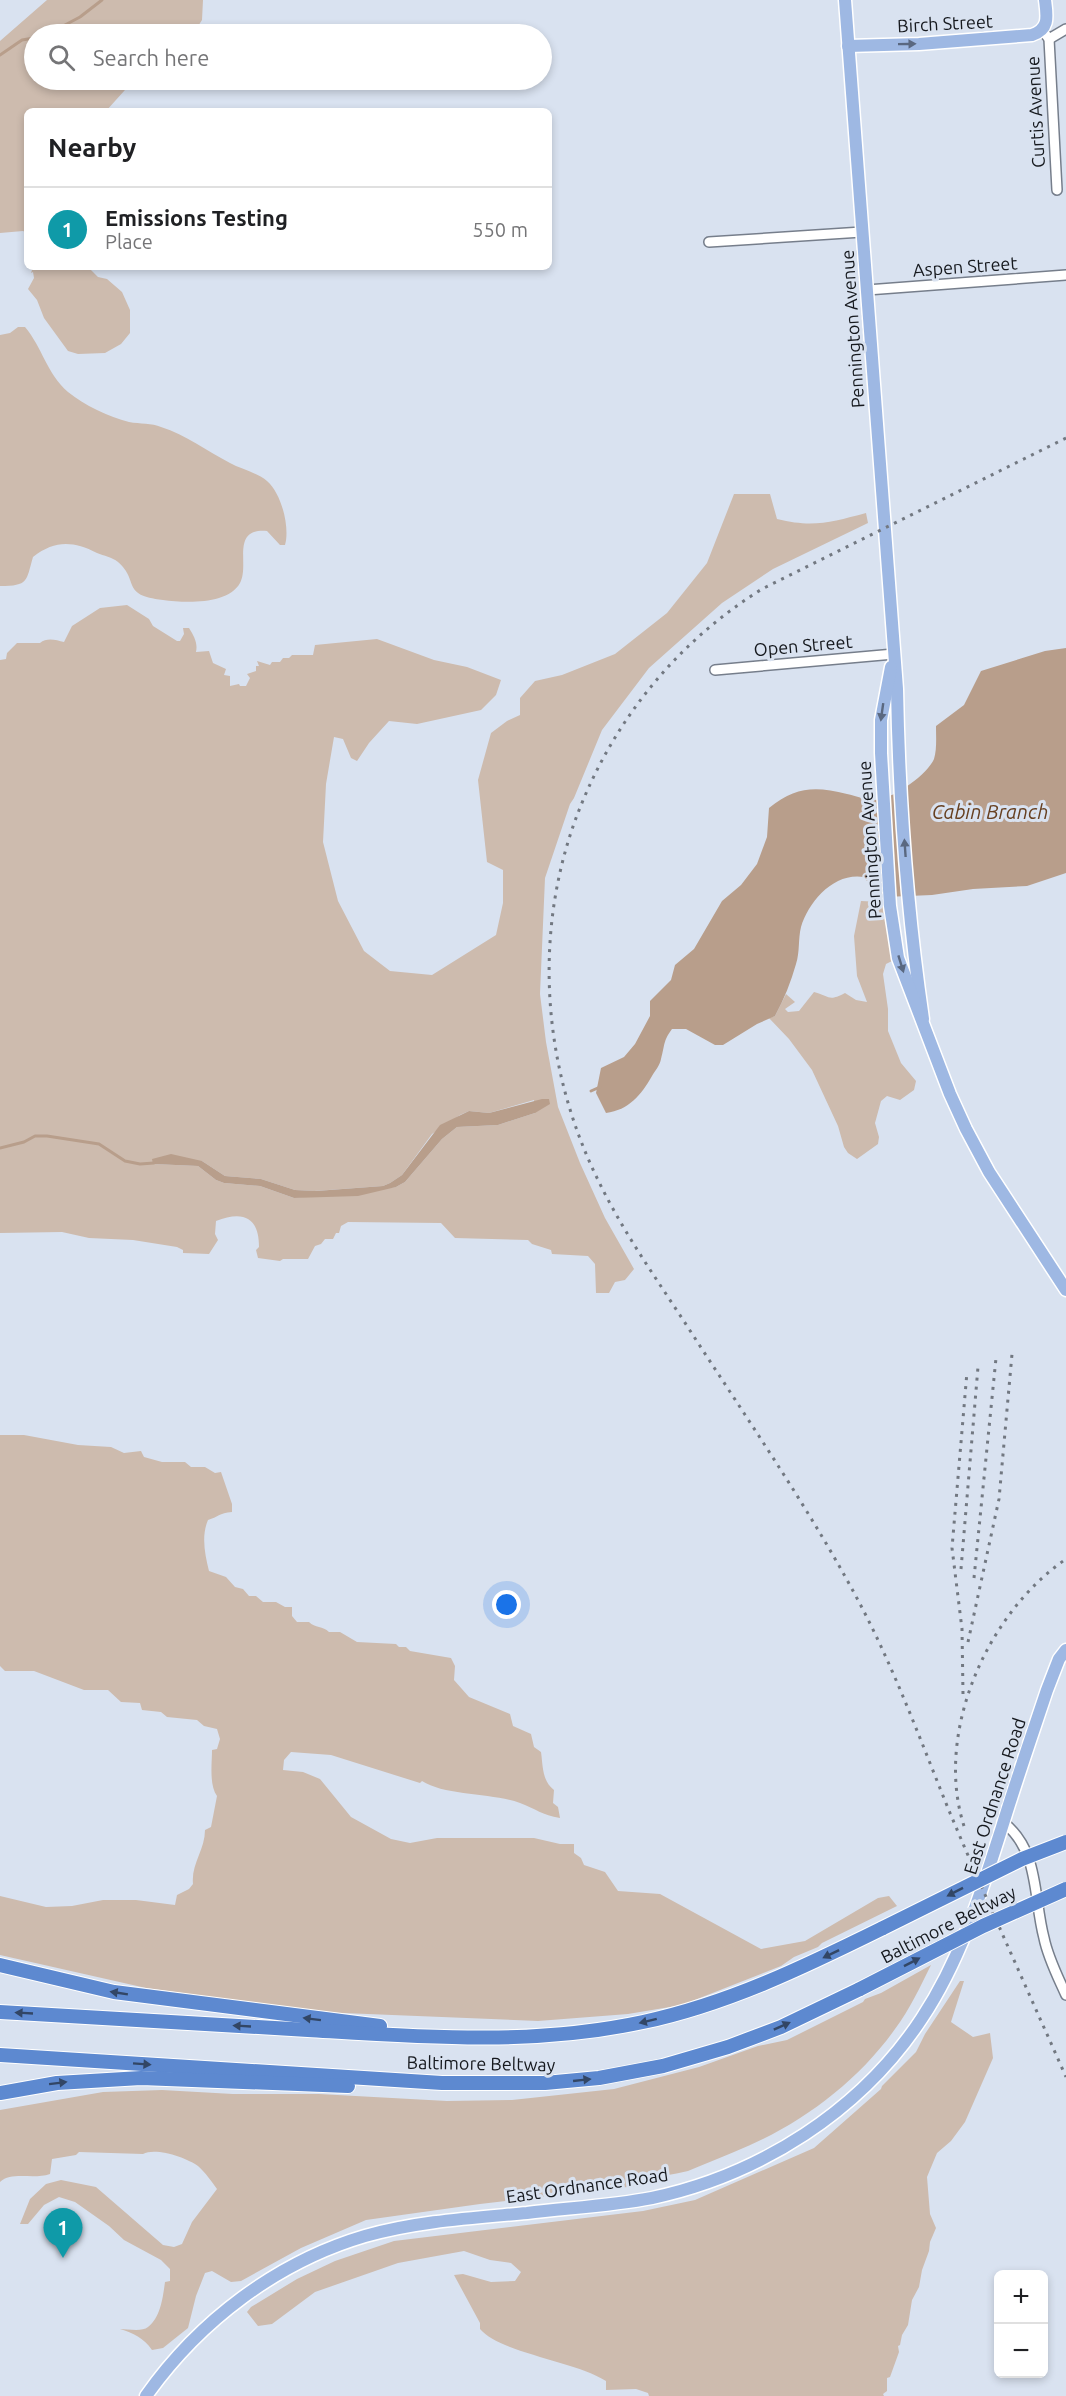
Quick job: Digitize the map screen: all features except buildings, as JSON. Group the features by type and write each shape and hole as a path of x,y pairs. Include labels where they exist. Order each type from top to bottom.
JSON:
{"highway":[{"name":"Baltimore Beltway","path":"0,2012 416,2037 489,2039 537,2038 644,2022 710,2004 764,1984 1022,1859 1066,1842"},
{"name":"Baltimore Beltway","path":"0,2055 493,2085 599,2078 663,2066 728,2047 781,2027 983,1926 1066,1889"},
{"path":"0,1965 114,1992 273,2014 439,2032 537,2038"},
{"path":"0,2093 57,2083 141,2078 361,2086 494,2087 545,2083"}],"main road":[{"name":"Pennington Avenue","path":"845,0 894,654 910,932 923,1019"},
{"path":"851,0 858,40 882,45"},
{"name":"Curtis Avenue","path":"1045,0 1046,35"},
{"name":"Birch Street","path":"849,46 1046,35"},
{"name":"Pennington Avenue","path":"894,654 881,720 882,783 890,906 898,958 950,1094 966,1129 989,1172 1065,1291"},
{"name":"East Ordnance Road","path":"146,2396 187,2345 217,2318 254,2289 324,2251 366,2236 420,2224 651,2198 748,2167 791,2143 828,2118 864,2088 896,2053 941,1986 966,1932 1047,1690 1059,1659 1066,1650"}],"street":[{"name":"Birch Street","path":"1046,35 1066,29"},
{"name":"Curtis Avenue","path":"1046,35 1057,190"},
{"path":"709,242 862,232"},
{"name":"Aspen Street","path":"867,290 1066,275"},
{"name":"Open Street","path":"715,670 894,654"},
{"path":"1003,1822 1014,1831 1027,1851 1043,1937 1066,1995"}],"shaded area":[{"path":"47,0 203,0 202,20 199,24 24,24 24,90 125,90 109,108 24,108 24,232 0,233 0,41"},
{"path":"32,270 91,270 98,277 107,279 122,292 130,310 130,333 121,344 105,353 78,354 68,351 44,318 37,300 28,289 34,278 33,272 31,273"},
{"path":"18,327 25,327 61,385 81,401 121,420 170,430 267,481 277,494 284,512 285,545 280,545 267,531 249,535 243,549 243,575 240,583 226,595 205,601 172,601 141,595 136,591 118,562 80,546 64,544 41,551 33,557 27,577 21,583 0,586 0,335 10,333"},
{"path":"734,494 770,494 777,519 790,522 822,523 866,513 868,523 773,569 722,603 649,668 602,730 570,804 545,878 540,994 558,1107 605,1218 634,1269 625,1280 615,1282 609,1293 596,1293 595,1264 588,1256 552,1254 551,1250 532,1244 528,1240 455,1238 441,1223 348,1222 341,1226 339,1233 336,1233 333,1239 325,1239 321,1244 315,1246 308,1259 280,1261 258,1258 256,1228 247,1219 234,1216 216,1221 215,1234 218,1240 209,1254 183,1253 183,1250 177,1247 133,1240 89,1238 62,1232 0,1233 0,660 6,659 7,653 17,643 40,643 49,640 64,642 72,626 100,608 127,605 149,619 153,626 177,641 180,641 184,634 183,628 189,628 196,643 196,652 209,651 213,663 226,669 224,675 230,676 230,686 239,684 246,686 250,678 247,674 256,671 256,666 259,666 257,661 270,665 272,662 280,662 283,658 289,658 292,655 313,655 315,645 377,639 434,660 467,667 501,680 496,695 481,710 417,724 389,721 369,743 357,761 351,758 343,739 334,737 326,784 323,842 338,901 364,951 390,971 432,975 496,935 503,903 503,870 487,862 478,780 491,733 520,715 520,698 535,681 562,675 615,654 667,613 707,563","holes":["534,1100 535,1113 498,1125 457,1127 442,1139 405,1182 396,1187 294,1198 260,1186 224,1183 216,1180 198,1166 153,1164 202,1161 225,1176 261,1179 295,1190 315,1191 383,1186 402,1175 432,1134 460,1115 469,1111 489,1113"]},
{"path":"861,901 882,902 892,961 886,964 883,974 888,1009 888,1031 901,1063 916,1081 914,1090 900,1100 887,1096 881,1101 875,1123 879,1137 878,1144 857,1159 844,1147 838,1126 812,1070 789,1039 769,1018 775,1016 786,994 795,1002 785,1009 788,1012 799,1011 814,992 832,998 845,993 856,1000 867,1002 857,976 854,936"},
{"path":"0,1435 24,1435 78,1445 111,1447 124,1453 141,1451 144,1457 162,1462 185,1462 191,1467 205,1467 215,1473 221,1472 232,1504 232,1512 208,1520 204,1539 209,1571 226,1577 235,1587 243,1589 249,1596 256,1596 263,1602 276,1602 285,1607 292,1607 292,1616 297,1622 309,1622 329,1632 340,1632 357,1642 396,1644 410,1651 451,1658 455,1666 454,1680 469,1697 510,1714 513,1726 531,1734 534,1747 541,1752 545,1778 554,1790 553,1803 558,1807 560,1818 520,1803 443,1789 331,1755 291,1752 284,1760 283,1770 303,1772 320,1779 351,1817 391,1839 410,1843 437,1838 534,1838 560,1844 574,1844 574,1853 581,1858 584,1865 605,1872 618,1891 660,1894 761,1949 805,1941 878,1898 889,1896 897,1906 794,1957 781,1966 682,2005 628,2014 538,2021 318,2012 146,1988 0,1955 0,1896 46,1907 72,1906 103,1900 136,1900 175,1905 177,1895 189,1889 193,1884 194,1870 205,1830 211,1827 217,1796 212,1780 212,1750 217,1749 220,1739 217,1729 204,1726 197,1720 167,1717 161,1712 142,1710 140,1703 121,1702 108,1690 84,1690 34,1671 5,1671 0,1666"},
{"path":"931,1965 900,2021 862,2068 824,2102 757,2142 688,2171 660,2177 645,2185 366,2220 301,2248 241,2281 231,2282 212,2271 205,2273 196,2296 188,2328 163,2348 152,2350 138,2336 120,2329 145,2329 156,2318 161,2306 165,2282 170,2281 170,2269 161,2260 124,2240 109,2226 75,2202 59,2197 44,2205 28,2224 20,2224 30,2199 46,2184 61,2180 96,2187 163,2245 174,2247 182,2244 192,2222 217,2189 201,2168 171,2154 156,2152 143,2154 79,2152 76,2155 52,2159 50,2174 10,2177 0,2182 0,2110 103,2092 162,2090 233,2094 319,2094 447,2101 512,2100 614,2089 699,2067 758,2046 787,2040"},
{"path":"960,1981 964,1981 951,2022 973,2037 990,2033 993,2058 965,2122 951,2141 937,2153 927,2177 930,2214 936,2228 930,2242 919,2287 912,2300 908,2325 898,2346 899,2352 890,2377 887,2378 887,2391 883,2394 884,2396 649,2396 648,2393 636,2389 606,2390 606,2381 593,2374 520,2351 490,2337 480,2329 480,2323 454,2275 463,2274 491,2282 515,2281 521,2272 511,2263 490,2260 464,2251 398,2263 315,2292 272,2324 258,2326 247,2312 251,2307 297,2279 335,2261 394,2241 643,2211 695,2200 814,2148 881,2089 916,2052 925,2034"}],"water":[{"name":"Cabin Branch","path":"1066,648 1066,873 1027,886 973,889 932,895 885,897 873,889 864,877 843,879 833,884 817,898 805,917 801,927 794,971 775,1016 723,1045 715,1045 686,1029 672,1029 666,1040 660,1063 643,1089 628,1105 606,1113 596,1093 601,1068 624,1057 635,1044 650,1016 650,1001 671,980 675,965 694,949 722,901 741,885 757,864 767,837 769,808 797,792 815,789 874,800 890,796 908,786 930,765 936,751 936,726 964,705 981,671 1045,651"},
{"path":"549,1099 550,1104 535,1113 498,1125 457,1127 442,1139 405,1182 396,1187 358,1196 294,1198 260,1186 224,1183 216,1180 198,1166 153,1164 152,1159 171,1154 202,1161 225,1176 261,1179 295,1190 316,1191 383,1186 402,1175 440,1125 469,1111 489,1113"}],"waterway":[{"path":"67,24 102,0"},
{"path":"0,55 24,40"},
{"name":"Cabin Branch","path":"591,1091 600,1087"},
{"name":"Cabin Branch","path":"0,1148 24,1142 35,1136 47,1136 99,1144 125,1161 140,1164 154,1163"}],"railway":[{"path":"1066,438 762,589 733,609 680,654 635,707 599,766 584,798 567,845 556,894 550,943 550,993 555,1042 565,1091 580,1138 600,1184 642,1258 799,1498 859,1602 896,1680 964,1846 1066,2077"},
{"path":"968,1642 999,1499 1012,1354"},
{"path":"974,1578 996,1358"},
{"path":"961,1569 978,1367"},
{"path":"963,1694 962,1629 952,1548 967,1372"},
{"path":"964,1826 957,1790 956,1753 962,1715 974,1678 991,1643 1013,1610 1038,1582 1066,1559"}],"place":[{"name":"Emissions Testing","path":"63,2258"}]}
